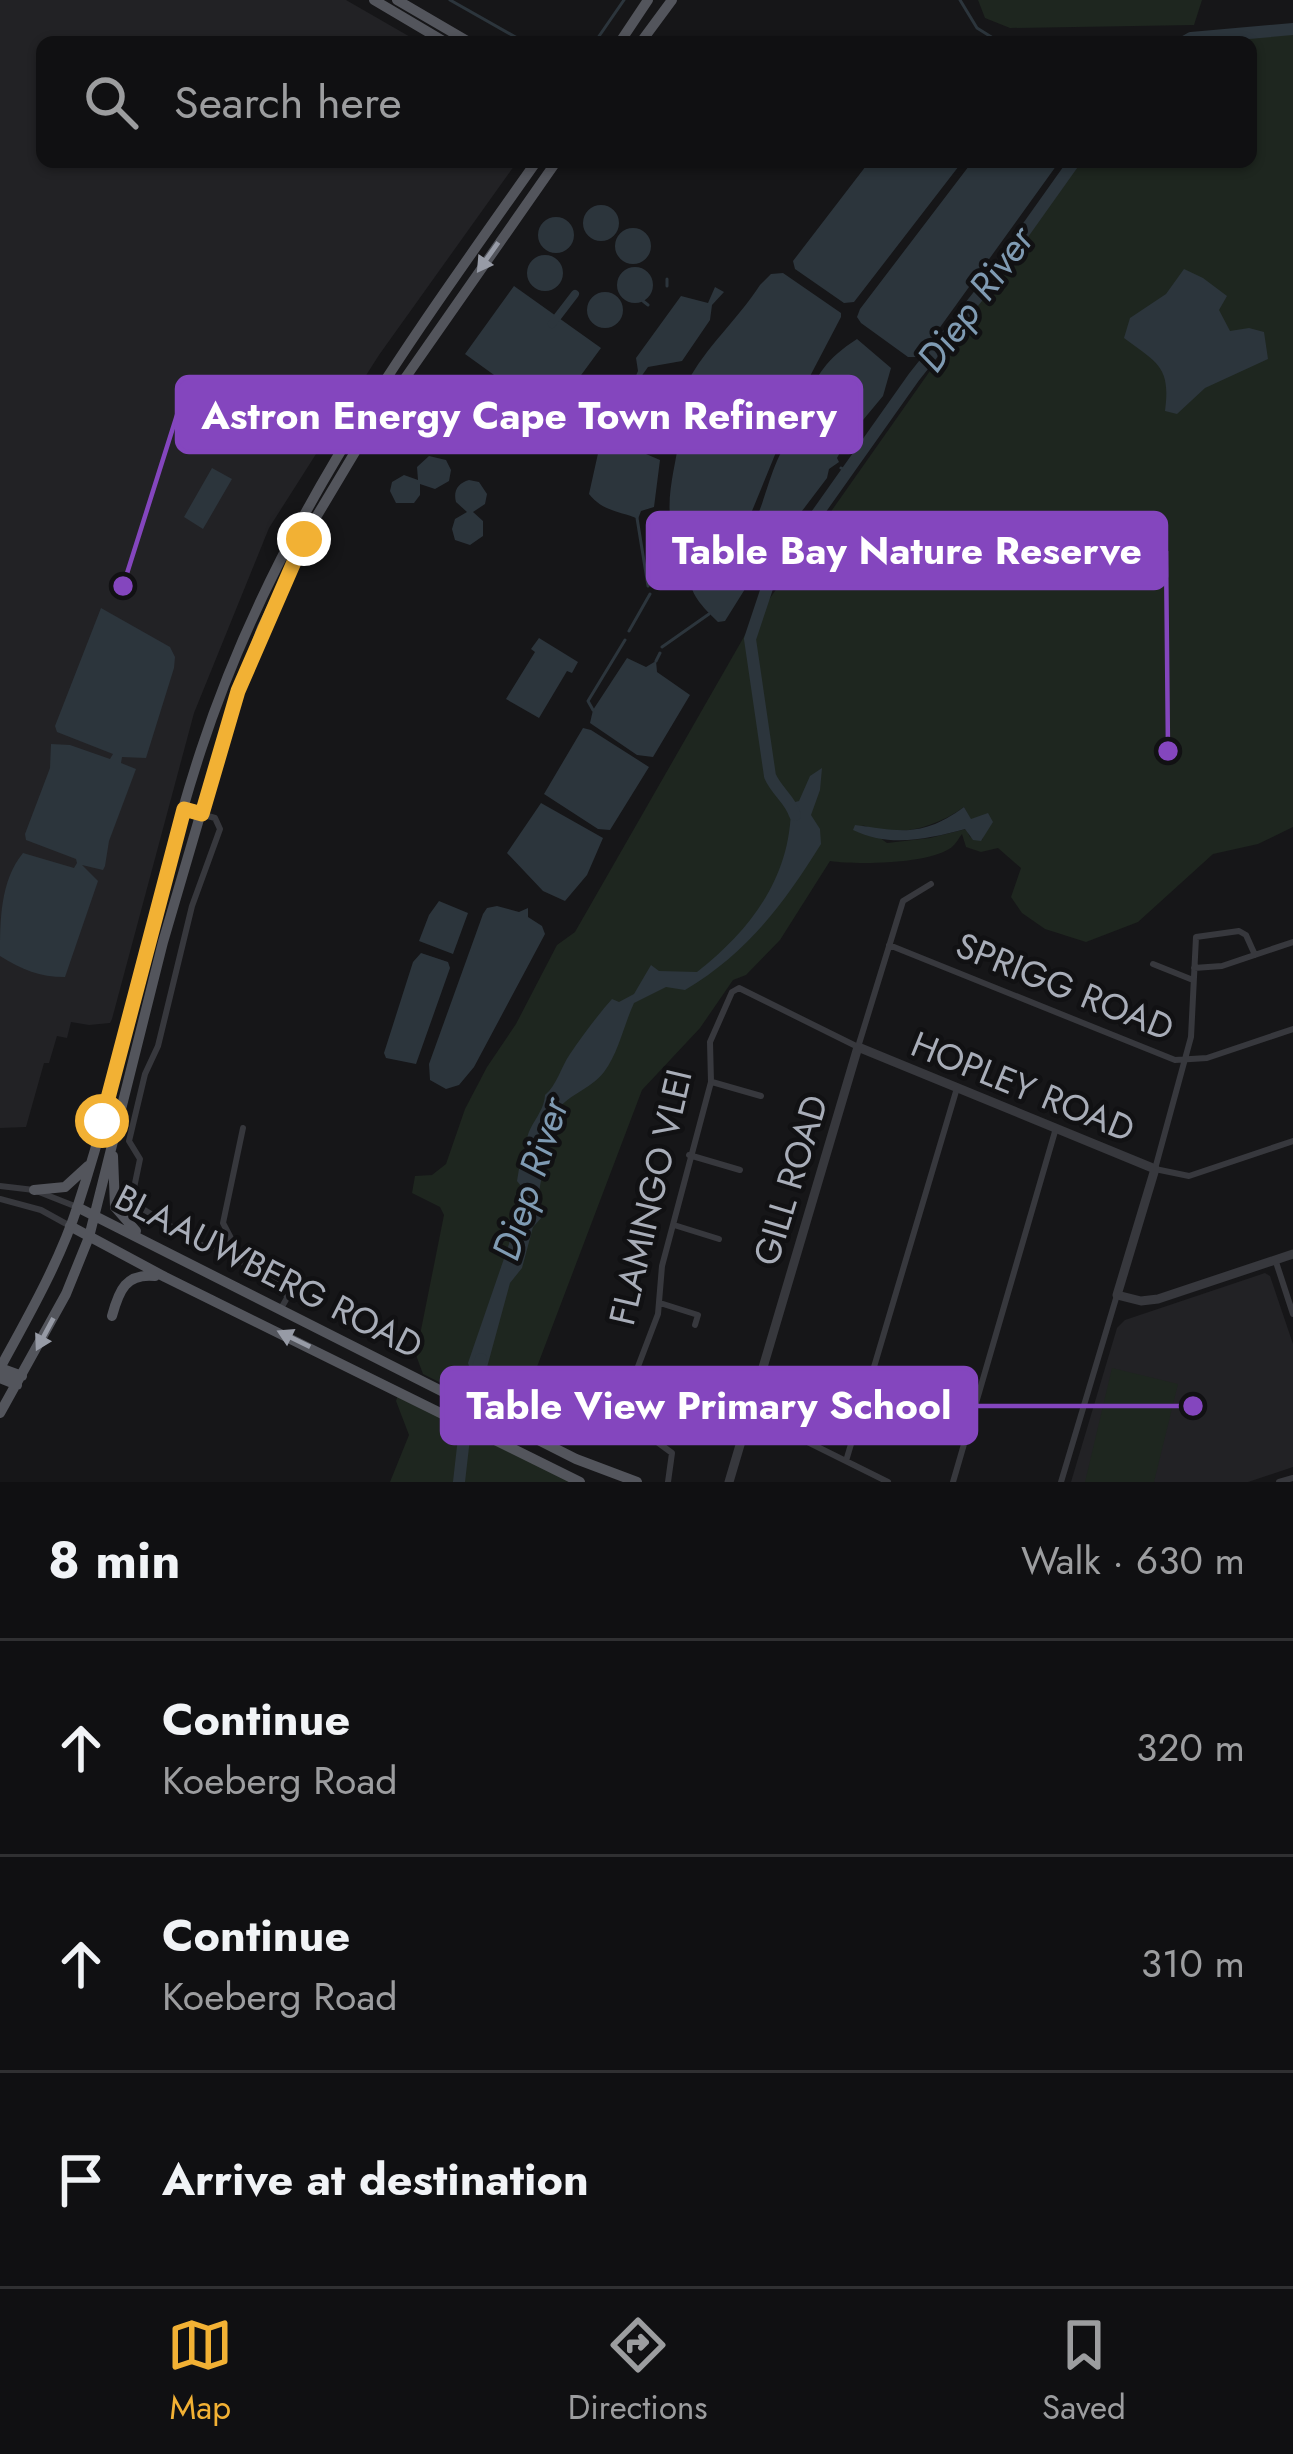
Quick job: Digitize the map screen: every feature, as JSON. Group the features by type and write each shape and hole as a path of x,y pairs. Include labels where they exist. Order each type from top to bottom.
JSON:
{"main road":[{"path":"374,0 435,36"},
{"path":"397,0 460,36"},
{"path":"624,36 648,0"},
{"path":"645,36 672,0"},
{"path":"20,1381 0,1368 77,1208 201,750 251,619 327,469 373,394 532,168"},
{"path":"0,1413 66,1294 89,1238 163,942 238,691 262,628 315,519 392,393 552,168"},
{"path":"111,1148 116,1210 158,1247"},
{"path":"34,1190 64,1187 90,1164"},
{"name":"BLAAUWBERG ROAD","path":"77,1208 518,1430 637,1482"},
{"name":"BLAAUWBERG ROAD","path":"70,1226 580,1482"},
{"path":"112,1316 120,1290 129,1280 145,1275 165,1277"},
{"path":"0,1378 20,1381"}],"street":[{"path":"184,809 218,820 220,830 192,906 129,1141 140,1161 134,1192 141,1210 203,1246 212,1248 230,1239"},
{"name":"GILL ROAD","path":"728,1482 889,945 906,896 931,884"},
{"path":"1061,1482 1186,1061 1194,942 1201,933 1243,932 1255,955"},
{"path":"1194,965 1217,967 1293,942"},
{"name":"SPRIGG ROAD","path":"889,945 1162,1057 1207,1058 1293,1029"},
{"path":"1153,964 1193,980"},
{"name":"HOPLEY ROAD","path":"741,989 857,1047 1155,1169 1189,1176 1293,1141"},
{"name":"FLAMINGO VLEI","path":"668,1482 672,1454 639,1426 634,1371 660,1303 662,1266 711,1082 710,1042 731,992 741,989"},
{"path":"711,1082 761,1096"},
{"path":"846,1461 957,1088"},
{"path":"243,1128 222,1217 245,1265 286,1287 280,1310"},
{"path":"953,1482 1055,1128"},
{"path":"689,1155 740,1171"},
{"name":"BLAAUWBERG ROAD","path":"0,1186 34,1190 77,1208"},
{"name":"BLAAUWBERG ROAD","path":"0,1199 28,1205 70,1226"},
{"path":"674,1226 719,1239"},
{"path":"1117,1295 1158,1299 1293,1253"},
{"path":"1275,1259 1293,1314"},
{"path":"660,1303 698,1315 695,1325"},
{"path":"712,1396 888,1482"},
{"path":"1279,1482 1293,1478"}],"shaded area":[{"path":"0,0 346,0 409,36 36,36 36,168 513,168 379,355 269,528 194,713 110,1023 71,1022 67,1038 57,1036 49,1063 44,1063 26,1127 0,1128"},
{"path":"978,0 1202,0 1194,25 1010,28 985,18"},
{"path":"1293,32 1293,827 1258,844 1213,854 1138,922 1086,942 1045,929 1022,913 1011,897 1021,868 998,848 981,852 966,847 962,834 951,848 924,858 830,861 780,940 746,975 733,980 700,1028 642,1090 521,1409 510,1404 505,1415 423,1374 416,1355 444,1215 440,1207 412,1193 415,1176 432,1175 446,1164 465,1109 487,1067 516,1024 557,945 575,932 749,628 1073,168 1257,168 1255,36","holes":["964,807 985,831 982,840 970,837 966,829 887,843 862,825 888,831 914,829"]},
{"path":"1265,1273 1293,1344 1293,1467 1248,1482 1071,1482 1117,1328 1125,1320"},
{"path":"1112,1368 1178,1384 1154,1482 1085,1482"},
{"path":"399,1391 580,1482 390,1482 409,1435 396,1401"}],"water":[{"path":"864,168 957,168 854,302 844,303 795,269 793,261"},
{"path":"967,168 1055,168 916,357 908,357 861,323 860,309"},
{"path":"601,205 614,210 619,223 614,236 601,241 588,236 583,223 588,210"},
{"path":"556,217 569,222 574,235 569,248 556,253 543,248 538,235 543,222"},
{"path":"633,228 646,233 651,246 646,259 633,264 620,259 615,246 620,233"},
{"path":"545,255 558,260 563,273 558,286 545,291 532,286 527,273 532,260"},
{"path":"635,267 648,272 653,285 648,298 635,303 622,298 617,285 622,272"},
{"path":"1184,269 1227,296 1219,310 1230,331 1264,332 1268,359 1205,388 1177,414 1165,411 1166,384 1159,367 1124,338 1130,318 1166,294"},
{"path":"783,273 841,317 797,401 743,533 725,551 689,554 679,542 670,514 684,390 694,370 760,285 771,274"},
{"path":"514,286 601,348 551,416 465,354"},
{"path":"715,287 724,292 682,361 648,367 638,381 653,379 667,388 670,405 663,447 602,438 602,405 610,381 615,375 634,380 636,358 681,296 708,303"},
{"path":"605,292 618,297 623,310 618,323 605,328 592,323 587,310 592,297"},
{"path":"857,339 891,368 883,396 848,438 808,418 802,409 824,368"},
{"path":"803,426 839,440 843,447 839,462 829,469 725,621 718,622 693,591 689,565 716,559 723,578 728,578 728,558 752,529 780,454"},
{"path":"599,449 660,460 654,507 641,511 638,519 606,508 589,494"},
{"path":"429,456 446,460 449,481 435,489 420,484 414,503 396,503 390,491 392,482 404,475 418,480 417,467"},
{"path":"212,468 232,479 203,529 184,517"},
{"path":"469,480 479,482 487,494 485,504 473,512 483,521 483,536 470,545 455,540 452,529 455,519 467,512 456,502 456,491"},
{"path":"101,608 170,647 174,668 146,758 122,757 121,763 136,769 109,841 105,866 103,870 82,865 98,881 65,977 47,976 0,956 3,902 23,853 74,868 77,863 26,840 25,834 50,768 51,744 70,745 110,759 113,754 57,732 55,726"},
{"path":"539,638 578,662 572,673 567,671 539,718 506,699"},
{"path":"627,658 646,667 656,661 657,672 690,695 653,757 637,755 590,723 593,710"},
{"path":"583,728 649,767 610,830 598,829 544,794"},
{"path":"822,768 811,815 820,829 821,844 778,907 707,976 685,990 666,987 634,1003 604,1072 553,1115 542,1156 546,1160 539,1196 543,1216 533,1227 522,1268 510,1283 486,1371 471,1372 468,1363 509,1244 521,1186 517,1181 521,1157 528,1152 528,1136 545,1095 601,1012 612,999 619,1002 634,994 651,965 659,971 697,972 735,938 776,877 790,829 791,803 799,801 810,776"},
{"path":"541,803 603,838 587,875 565,901 543,891 507,853"},
{"path":"964,807 971,819 988,813 993,822 981,841 973,840 965,829 895,840 853,830 855,825 923,828"},
{"path":"439,901 468,913 453,954 419,941"},
{"path":"497,906 519,912 528,908 528,917 545,934 474,1067 459,1085 446,1089 430,1080 429,1064 483,914"},
{"path":"421,953 448,962 450,968 416,1064 386,1058 384,1053 413,962"}],"waterway":[{"path":"450,0 514,36"},
{"path":"599,36 624,0"},
{"path":"960,0 977,28 990,36"},
{"name":"Diep River","path":"1214,36 1293,29"},
{"name":"Diep River","path":"795,815 770,776 750,639 769,582 1070,168"},
{"path":"667,279 667,286"},
{"path":"552,324 575,294"},
{"path":"643,301 648,305"},
{"name":"Diep River","path":"841,468 847,471"},
{"path":"637,518 648,586"},
{"path":"629,631 650,594"},
{"path":"662,647 709,614"},
{"path":"593,710 588,701 625,640"},
{"path":"656,661 660,653"},
{"name":"Diep River","path":"459,1482 469,1394 481,1359"}],"place":[{"name":"Astron Energy Cape Town Refinery","path":"123,586"},
{"name":"Table Bay Nature Reserve","path":"1168,751"},
{"name":"Table View Primary School","path":"1193,1406"}],"route":[{"path":"102,1121 184,809 202,814 238,691 304,539"}]}
